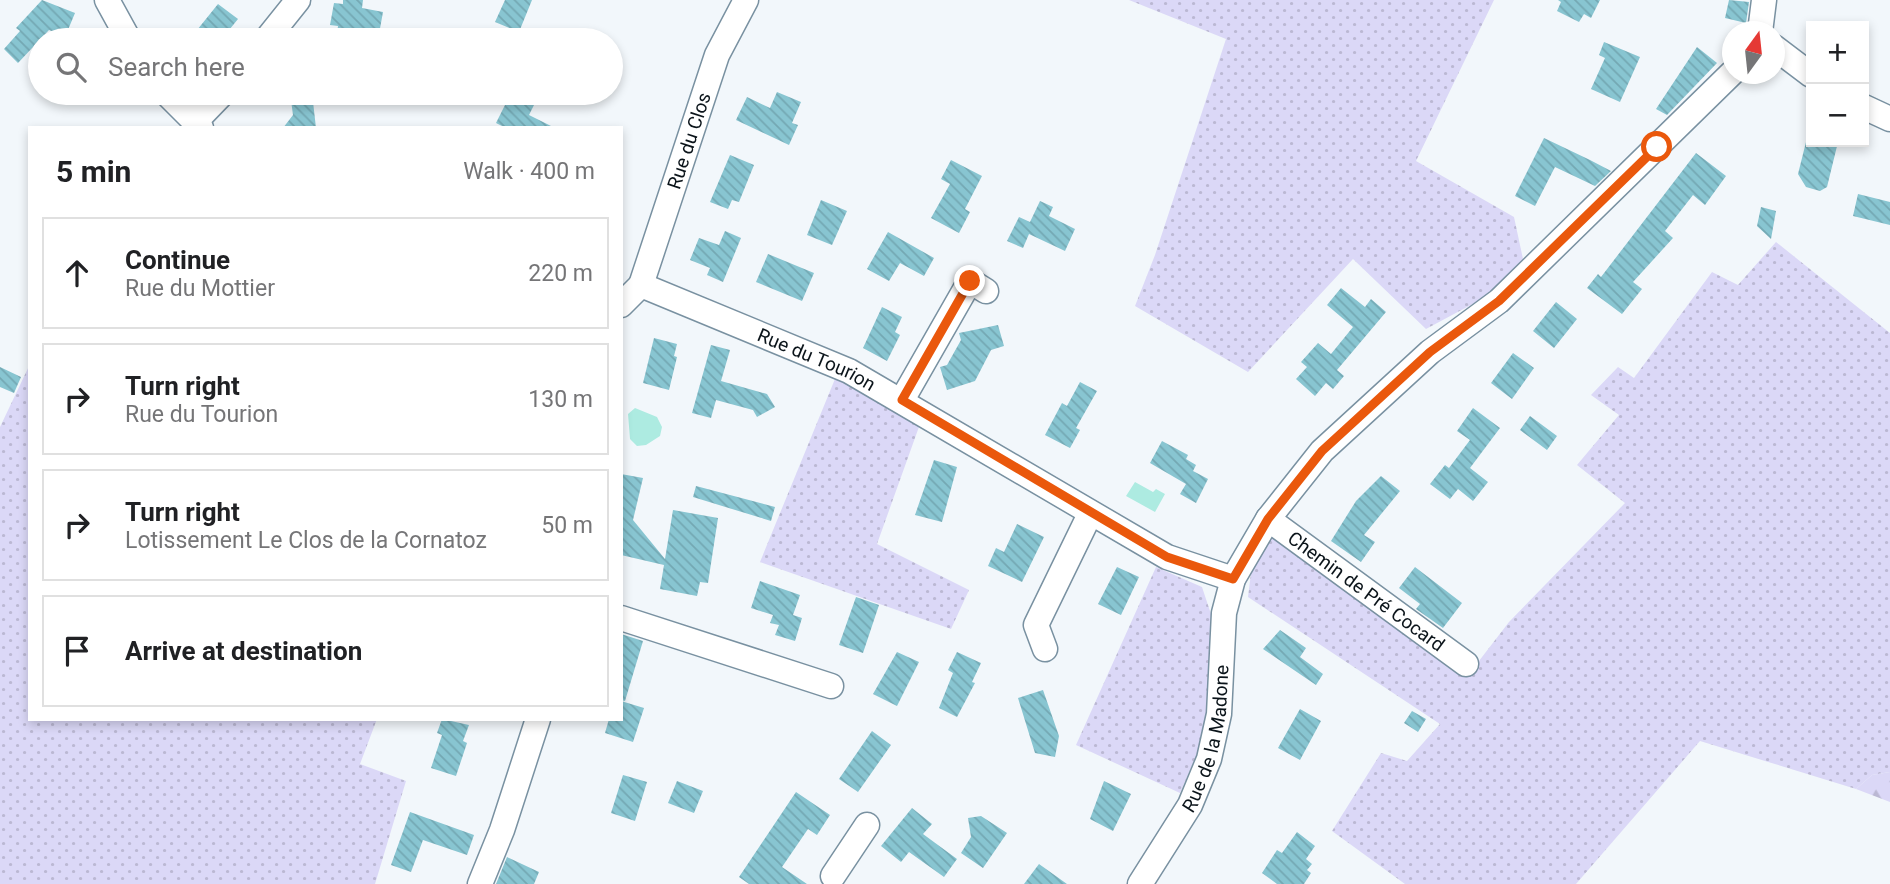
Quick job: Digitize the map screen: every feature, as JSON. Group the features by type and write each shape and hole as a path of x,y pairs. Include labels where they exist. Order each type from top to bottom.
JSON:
{"street":[{"path":"107,0 122,28"},
{"path":"275,28 298,0"},
{"name":"Rue du Clos","path":"641,285 717,55 746,0"},
{"path":"1761,21 1764,0"},
{"path":"1785,55 1806,71"},
{"name":"Rue de la Madone","path":"1140,884 1190,805 1209,759 1219,714 1224,613 1233,579 1268,519 1322,451 1430,352 1499,301 1722,83"},
{"path":"178,105 198,125 214,105"},
{"path":"1869,109 1890,119"},
{"path":"902,400 970,281 986,291"},
{"path":"623,303 641,285"},
{"name":"Rue du Tourion","path":"641,285 849,371 1167,557 1233,579"},
{"path":"1045,649 1036,625 1090,514"},
{"name":"Chemin de Pré Cocard","path":"1268,519 1466,664"},
{"path":"623,619 831,686"},
{"path":"480,884 502,830 537,721"},
{"path":"837,881 867,825"}],"green space":[{"path":"1129,0 1494,0 1416,161 1514,217 1523,259 1495,292 1426,329 1353,259 1248,372 1135,306 1155,255 1226,39"},
{"path":"1776,242 1890,333 1890,772 1872,775 1856,789 1700,741 1576,884 1405,884 1332,831 1381,753 1407,761 1440,724 1248,597 1251,573 1271,530 1472,670 1509,622 1625,503 1577,465 1619,415 1591,395 1618,367 1634,378 1712,272 1738,285"},
{"path":"28,368 28,721 376,721 360,764 406,781 375,884 0,884 0,427"},
{"path":"837,374 920,424 877,544 969,590 951,629 760,562"},
{"path":"1156,567 1202,587 1212,617 1210,685 1204,738 1180,793 1076,745"},
{"path":"1890,772 1890,802 1856,789 1872,775"}],"shaded area":[{"path":"635,408 657,417 662,427 660,436 646,445 637,446 630,439 628,414"},
{"path":"1135,482 1153,492 1156,489 1165,494 1155,512 1126,496"}],"building":[{"path":"42,0 75,13 69,28 28,28 28,52 18,63 4,49 20,31 16,28"},
{"path":"343,0 363,0 362,8 383,12 380,28 338,28 330,25 334,3 343,4"},
{"path":"505,0 532,0 521,28 509,28 495,22"},
{"path":"1558,0 1600,0 1591,18 1584,14 1579,22 1557,11 1561,2"},
{"path":"1729,0 1749,2 1746,21 1725,18"},
{"path":"218,4 238,19 231,28 199,28"},
{"path":"1604,42 1640,57 1620,102 1591,89 1605,58 1599,55"},
{"path":"1697,47 1717,63 1667,115 1656,109"},
{"path":"777,92 801,102 792,123 798,125 789,145 736,120 747,97 770,108"},
{"path":"292,105 313,105 316,126 285,126 293,115"},
{"path":"505,105 534,105 529,115 551,126 502,126 496,123"},
{"path":"1544,138 1611,171 1595,186 1555,167 1535,206 1515,196"},
{"path":"1806,142 1806,147 1837,147 1827,187 1820,191 1806,187 1798,174"},
{"path":"1696,153 1726,176 1705,205 1693,195 1665,231 1673,238 1633,282 1642,289 1622,314 1587,288 1598,274 1601,277"},
{"path":"730,155 754,165 739,202 732,200 728,209 710,202"},
{"path":"951,160 982,176 965,209 970,212 959,233 931,218 950,184 941,179"},
{"path":"1858,194 1890,202 1890,225 1853,216"},
{"path":"821,200 847,211 832,245 807,235"},
{"path":"1040,201 1053,207 1049,216 1075,229 1065,251 1029,234 1023,248 1007,241 1019,217 1030,222"},
{"path":"1761,207 1776,211 1771,239 1757,226"},
{"path":"725,231 741,238 723,282 707,275 710,268 690,260 699,238 719,245"},
{"path":"888,232 934,258 924,276 900,263 889,281 867,269"},
{"path":"768,254 814,273 802,301 756,282"},
{"path":"1341,288 1365,307 1371,299 1386,312 1337,370 1344,376 1333,389 1326,383 1315,396 1296,379 1307,367 1301,362 1318,343 1331,354 1353,327 1327,305"},
{"path":"1556,302 1577,319 1554,348 1533,331"},
{"path":"882,307 902,317 895,332 900,335 887,361 863,348"},
{"path":"998,325 1004,346 991,350 975,381 947,390 940,367 947,365 961,340 959,333"},
{"path":"654,338 677,344 674,356 677,357 669,390 643,383"},
{"path":"711,345 730,350 721,381 767,394 775,407 757,417 753,410 716,400 711,418 692,413"},
{"path":"1513,353 1534,368 1512,399 1491,383"},
{"path":"0,367 21,377 14,393 0,387"},
{"path":"1080,382 1097,391 1076,428 1080,430 1070,448 1045,435 1062,403 1067,406"},
{"path":"1473,408 1500,428 1470,468 1488,482 1473,501 1458,489 1450,499 1430,484 1445,465 1449,468 1470,440 1457,431"},
{"path":"1530,416 1557,436 1547,450 1520,430"},
{"path":"1162,441 1188,455 1186,459 1196,465 1193,471 1208,479 1196,503 1180,494 1186,484 1150,463"},
{"path":"934,460 957,467 942,522 915,515"},
{"path":"623,474 643,478 633,520 665,559 673,510 718,518 708,583 700,582 697,596 660,589 664,565 623,555"},
{"path":"1381,476 1400,491 1364,535 1375,542 1361,562 1331,541 1356,501"},
{"path":"696,486 775,507 771,521 693,497"},
{"path":"1017,524 1044,537 1022,582 988,566 996,548 1004,552"},
{"path":"1117,567 1139,577 1121,615 1098,604"},
{"path":"1415,567 1462,603 1443,628 1416,609 1420,604 1399,588"},
{"path":"760,581 800,595 793,615 802,618 795,641 775,635 779,625 770,623 773,615 751,608"},
{"path":"856,597 879,605 863,653 839,645"},
{"path":"1280,630 1306,648 1300,657 1323,674 1316,685 1263,649"},
{"path":"623,635 643,641 623,700"},
{"path":"897,652 919,662 897,706 873,694"},
{"path":"957,652 981,663 972,682 975,683 957,717 939,708 953,673 948,670"},
{"path":"1043,690 1059,736 1055,757 1035,753 1018,698"},
{"path":"623,702 644,708 633,742 605,733 608,721 623,721"},
{"path":"1300,709 1321,721 1300,760 1278,748"},
{"path":"1412,711 1426,719 1418,732 1404,723"},
{"path":"441,721 469,725 463,741 467,743 456,776 431,768 442,735 437,733"},
{"path":"872,731 891,745 858,792 839,779"},
{"path":"623,775 647,782 635,821 611,813"},
{"path":"677,781 703,791 694,813 668,803"},
{"path":"1104,781 1131,794 1113,831 1090,819"},
{"path":"796,792 830,815 817,835 808,829 782,867 807,884 749,884 739,877"},
{"path":"912,808 932,824 923,834 957,859 944,877 909,852 901,862 881,846"},
{"path":"410,812 474,835 467,855 423,840 411,872 391,865"},
{"path":"981,816 1007,833 983,868 961,853 971,837 968,818"},
{"path":"1297,832 1315,846 1306,859 1312,864 1307,870 1311,873 1304,884 1277,884 1262,873 1277,850 1282,853"},
{"path":"507,857 539,872 534,884 496,884"},
{"path":"1039,864 1067,884 1024,884"}],"route":[{"path":"970,281 902,400 1090,514 1167,557 1233,579 1268,519 1322,451 1430,352 1499,301 1657,147"}]}
